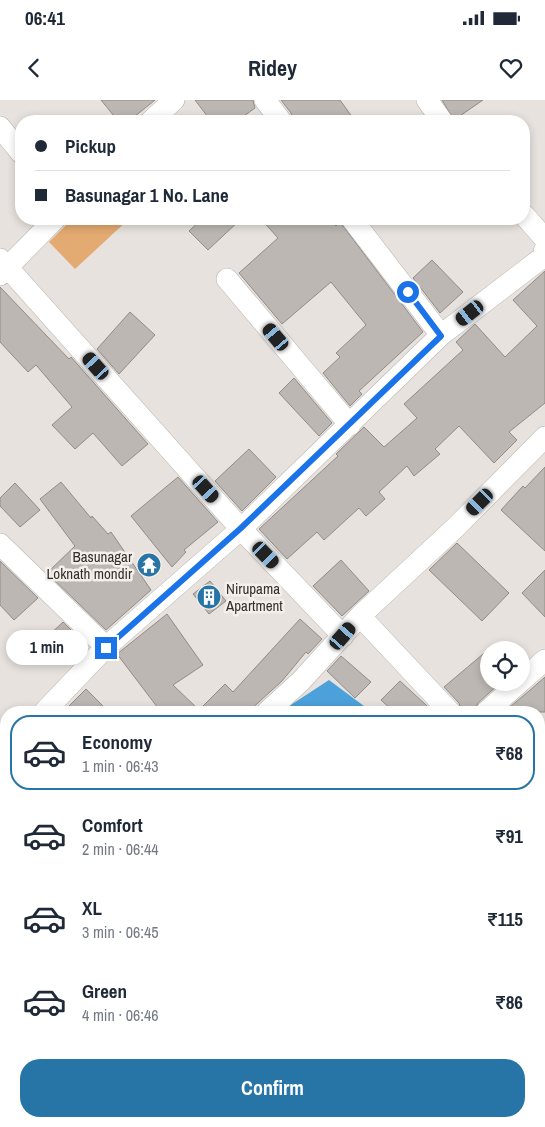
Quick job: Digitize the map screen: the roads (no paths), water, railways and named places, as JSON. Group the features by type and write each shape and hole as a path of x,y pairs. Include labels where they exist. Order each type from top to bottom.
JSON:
{"street":[{"path":"265,100 276,115"},
{"path":"427,100 438,115"},
{"path":"0,127 15,146"},
{"path":"48,225 3,267 241,528 343,636"},
{"path":"357,225 441,336"},
{"path":"50,706 106,648 241,528 441,336 544,251 530,225"},
{"path":"227,279 350,425"},
{"path":"274,706 301,681 360,616 455,528 545,437"},
{"path":"0,544 106,648"},
{"path":"360,616 444,706"},
{"path":"530,674 545,660"},
{"path":"493,706 510,691"}],"water":[{"path":"329,680 364,706 289,706"}],"place":[{"name":"Basunagar Loknath mondir","path":"149,565"},
{"name":"Nirupama Apartment","path":"209,597"}]}
